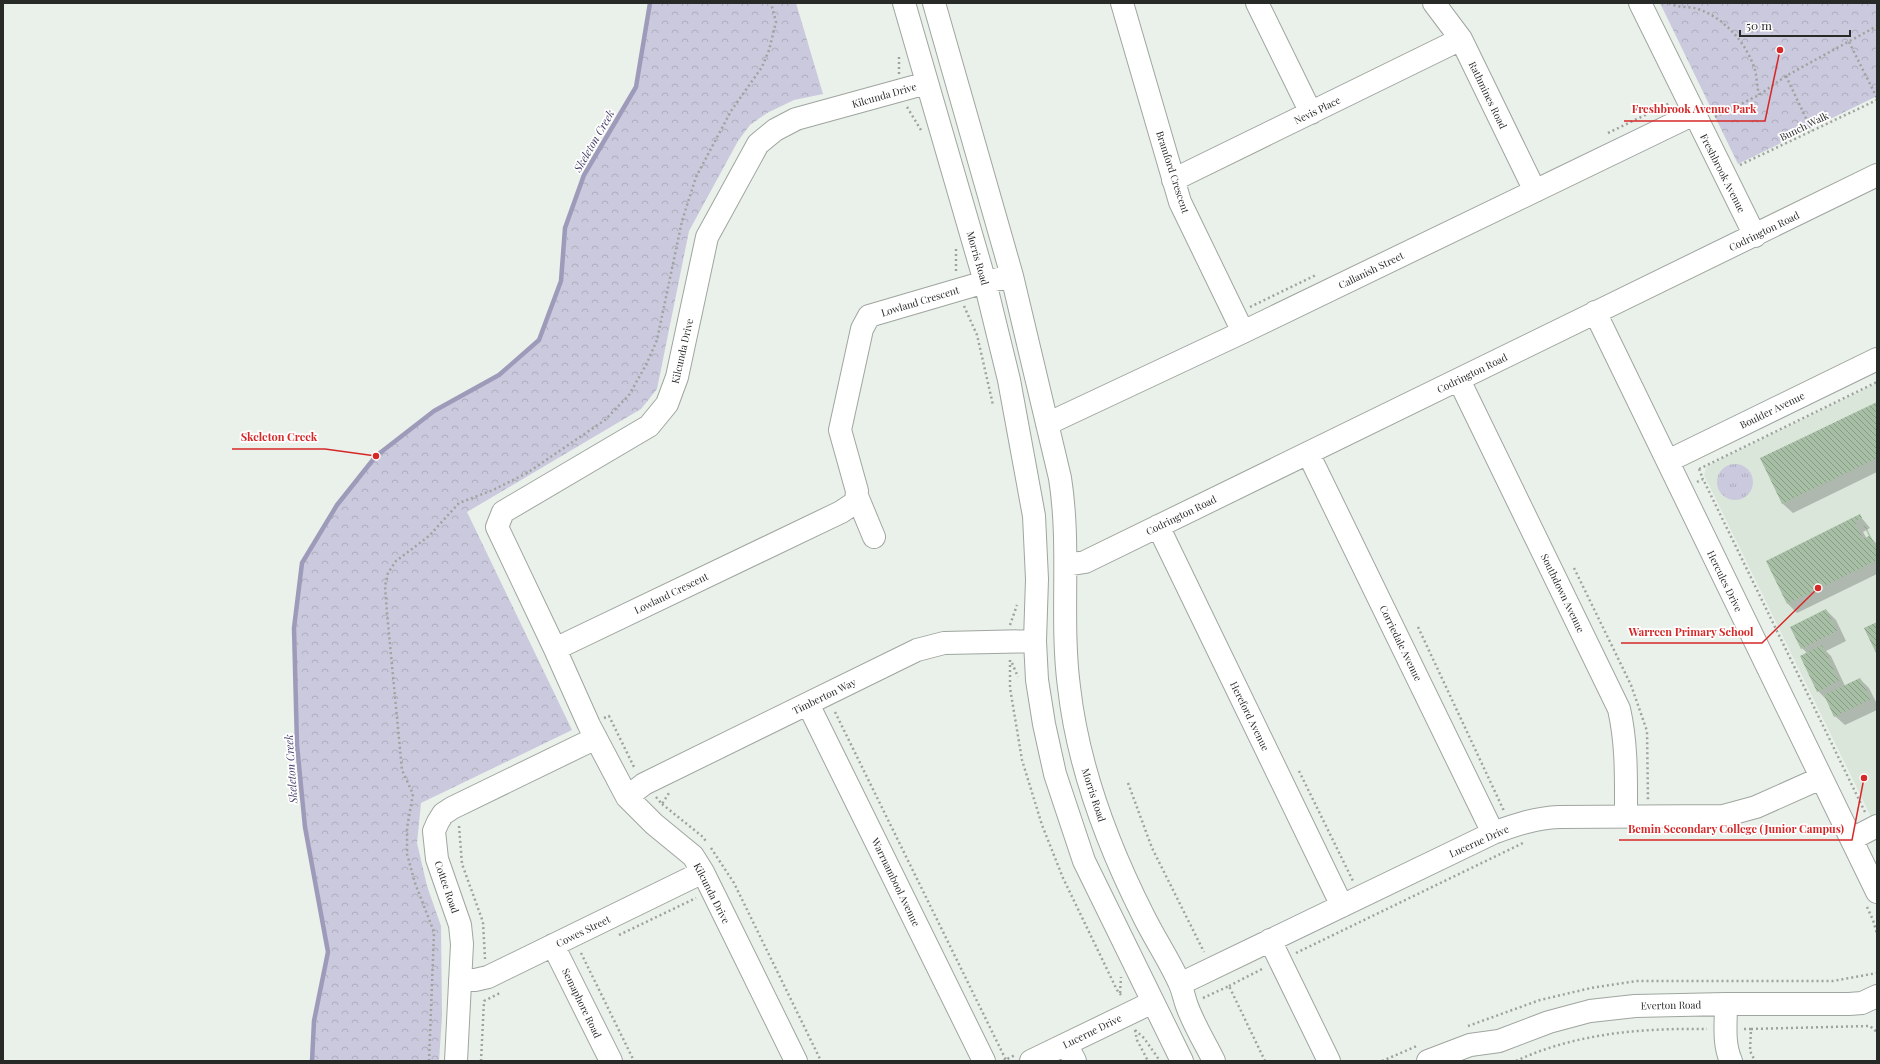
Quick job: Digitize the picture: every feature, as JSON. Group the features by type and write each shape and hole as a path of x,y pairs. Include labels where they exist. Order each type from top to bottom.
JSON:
{"street":[{"name":"Morris Road","path":"904,3 985,282 1009,380 1034,516 1036,579 1035,641 1037,680 1044,724 1055,774 1066,811 1084,861 1182,1061"},
{"name":"Morris Road","path":"934,3 1012,276 1060,478 1064,506 1066,566 1065,631 1069,687 1077,735 1087,772 1116,857 1144,917 1180,984 1187,1006 1214,1061"},
{"name":"Bramford Crescent","path":"1122,3 1173,180 1184,210 1243,332"},
{"path":"1257,3 1311,113"},
{"name":"Rathmines Road","path":"1434,3 1461,39 1535,191"},
{"name":"Freshbrook Avenue","path":"1640,3 1755,236"},
{"name":"Nevis Place","path":"1173,180 1461,39"},
{"name":"Kilcunda Drive","path":"555,649 497,527 503,512 649,426 667,404 677,377 707,236 758,144 775,130 796,119 927,83"},
{"name":"Callanish Street","path":"1047,424 1243,332 1535,191 1697,120"},
{"name":"Codrington Road","path":"1066,566 1086,562 1459,380 1594,312 1755,236 1877,175"},
{"name":"Lowland Crescent","path":"555,649 841,512 856,502 857,491 840,430 862,329 869,316 985,282 1012,276"},
{"name":"Hercules Drive","path":"1594,312 1877,892"},
{"name":"Boulder Avenue","path":"1668,461 1694,460 1877,359"},
{"name":"Southdown Avenue","path":"1459,380 1619,709 1624,732 1626,753 1626,816"},
{"name":"Corriedale Avenue","path":"1308,453 1493,833"},
{"name":"Lowland Crescent","path":"857,496 874,537"},
{"path":"1034,516 1064,506"},
{"name":"Hereford Avenue","path":"1158,526 1342,906"},
{"name":"Timberton Way","path":"627,797 644,784 917,650 944,643 1035,641"},
{"path":"555,649 592,731"},
{"name":"Warrnambool Avenue","path":"808,704 984,1061"},
{"name":"Kilcunda Drive","path":"592,731 627,797 654,824 693,856 703,872 796,1061"},
{"name":"Cottee Road","path":"456,1061 462,944 460,925 437,859 434,831 443,814 452,808 592,731"},
{"name":"Lucerne Drive","path":"1180,984 1493,833 1539,818 1723,816 1756,807 1821,778"},
{"path":"1852,839 1875,827"},
{"name":"Cowes Street","path":"460,980 475,980 484,967 553,945 703,872"},
{"path":"1270,940 1329,1061"},
{"name":"Semaphore Road","path":"553,945 610,1061"},
{"name":"Everton Road","path":"1469,1061 1499,1041 1549,1022 1590,1012 1635,1006 1849,1004 1862,1003 1877,996"},
{"name":"Lucerne Drive","path":"1031,1061 1071,1052 1153,1002"},
{"path":"1726,1004 1718,1029 1731,1061"},
{"name":"Everton Road","path":"1849,1004 1877,1014"},
{"name":"Everton Road","path":"1428,1061 1470,1045 1499,1041"}],"path":[{"path":"429,1061 434,932 415,883 408,854 407,828 413,794 402,770 387,613 386,586 388,573 396,561 429,536 458,503 493,490 527,473 605,420 630,395 657,340 682,221 696,177 731,111 762,67 769,50 776,22 771,3"},
{"path":"1668,3 1699,9 1716,18 1730,29 1748,53 1755,71 1759,95"},
{"path":"1697,120 1759,95 1786,76 1877,26"},
{"path":"1848,42 1877,99"},
{"path":"899,76 900,55"},
{"path":"1786,76 1812,131"},
{"name":"Bunch Walk","path":"1738,166 1877,99"},
{"path":"965,310 977,336 995,411"},
{"path":"1875,827 1694,460 1877,382"},
{"path":"1681,489 1704,479"},
{"path":"1010,626 1017,604"},
{"path":"1418,627 1506,815"},
{"path":"1010,661 1010,688 1022,760 1042,825 1063,878 1117,990 1121,995"},
{"path":"835,712 1006,1060"},
{"path":"592,731 608,716 636,771"},
{"path":"1297,768 1354,883"},
{"path":"1128,783 1152,848 1204,953"},
{"path":"466,823 459,826 462,864 483,922 484,1001"},
{"path":"1187,1006 1526,842"},
{"path":"581,953 634,1061"},
{"path":"484,967 492,957"},
{"path":"1229,986 1265,1061"},
{"path":"1516,1061 1558,1046 1608,1033 1662,1028 1751,1029 1870,1026 1877,1032"},
{"path":"1751,1029 1750,1051 1755,1061"},
{"path":"1148,1061 1135,1030 1144,1038 1160,1061"}],"shaded area":[{"path":"1877,383 1877,829 1704,475 1707,466"}],"green space":[{"path":"650,3 796,3 823,94 794,100 767,113 750,125 738,141 689,231 657,389 641,409 467,512 572,730 421,803 417,843 427,886 441,926 442,1016 439,1061 312,1061 314,1021 328,952 305,827 297,745 294,628 302,563 337,505 376,456 434,411 499,375 539,340 561,281 565,228 584,175 636,87"},
{"path":"1660,3 1877,3 1877,96 1738,164"},
{"path":"1735,464 1748,469 1753,482 1748,495 1735,500 1722,495 1717,482 1722,469"}],"building":[{"path":"1877,402 1877,458 1782,504 1760,458"},
{"path":"1860,514 1862,518 1855,522 1863,539 1869,536 1863,524 1864,523 1877,549 1877,560 1787,604 1766,561"},
{"path":"1826,609 1837,631 1801,649 1790,627"},
{"path":"1877,622 1877,655 1864,628"},
{"path":"1822,645 1839,681 1817,692 1800,656"},
{"path":"1860,678 1871,699 1834,717 1824,695"}],"waterway":[{"name":"Skeleton Creek","path":"312,1061 314,1021 328,952 305,827 297,745 294,628 302,563 337,505 376,456 434,411 499,375 539,340 561,281 565,228 584,175 636,87 650,3"}],"place":[{"name":"Freshbrook Avenue Park","path":"1780,50"},
{"name":"Skeleton Creek","path":"376,456"},
{"name":"Warreen Primary School","path":"1818,588"},
{"name":"Bemin Secondary College (Junior Campus)","path":"1864,778"}]}
